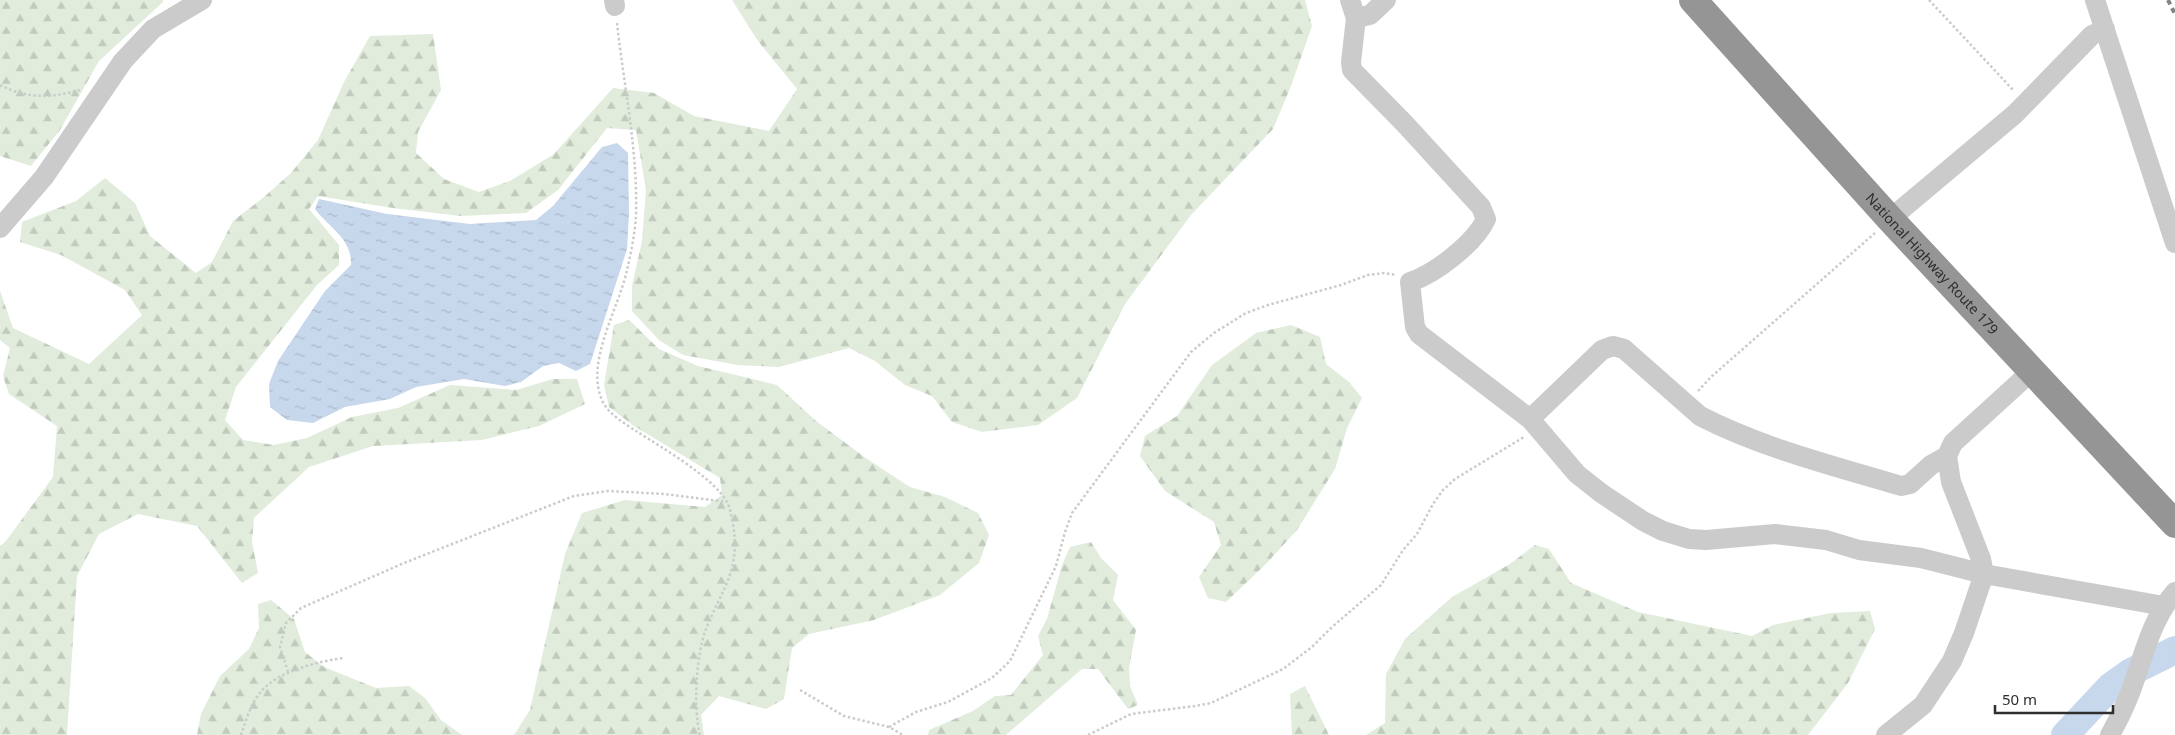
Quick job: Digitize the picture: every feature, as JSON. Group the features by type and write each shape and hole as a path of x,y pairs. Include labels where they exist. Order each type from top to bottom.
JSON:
{"highway":[{"name":"National Highway Route 179","path":"1693,0 1890,219 2175,524"}],"street":[{"path":"0,228 44,177 123,61 154,29 202,0"},
{"path":"1386,0 1370,15 1353,9 1352,70 1475,200 1481,207 1486,219 1481,230 1470,242 1425,277 1410,282 1416,327 1419,334 1534,424 1577,474 1629,512 1663,531 1689,539 1706,540 1775,534 1826,540 1859,550 1921,558 1984,574 2169,599 2154,623 2118,720 2110,735"},
{"path":"2095,0 2175,243"},
{"path":"1890,219 2026,103 2092,35 2105,29"},
{"path":"1534,424 1602,350 1613,346 1624,349 1685,405 1714,423 1788,451 1901,486 1910,484 1931,465 1947,456"},
{"path":"1886,735 1923,705 1952,661 1964,633 1984,574 1981,559 1951,482 1947,456 1953,443 2032,371"}],"path":[{"path":"1928,0 2026,103"},
{"path":"614,3 632,139 636,217 627,272 600,356 597,384 602,402 617,419 678,458 707,480 727,502 733,525 734,567 725,591 705,630 698,676 696,720 700,735"},
{"path":"0,85 15,93 38,97 60,96 90,88 104,89"},
{"path":"1685,405 1711,377 1890,219"},
{"path":"889,727 916,712 948,702 992,678 1010,661 1056,566 1072,513 1191,352 1214,333 1246,313 1268,305 1384,272 1400,275 1410,282"},
{"path":"1088,735 1131,714 1195,706 1211,702 1283,669 1312,647 1380,585 1403,550 1417,534 1443,490 1534,424"},
{"path":"288,672 280,647 286,623 300,608 404,563 574,496 608,491 665,494 727,502"},
{"path":"241,735 248,714 260,691 288,672 329,660 344,658"},
{"path":"800,690 844,716 889,727 903,735"}],"green space":[{"path":"0,0 163,0 99,61 60,130 31,166 0,156"},
{"path":"732,0 1305,0 1312,26 1291,86 1273,129 1191,215 1125,304 1077,398 1038,425 982,432 952,422 932,396 905,385 875,361 849,348 779,367 738,365 683,355 659,340 632,311 632,286 642,241 646,190 636,130 607,128 558,190 526,213 460,216 318,196 309,209 339,245 339,265 317,285 236,387 225,420 243,440 274,445 307,438 352,417 398,408 450,385 516,390 553,379 577,379 585,404 539,426 482,440 373,446 309,467 254,518 252,542 258,573 242,583 197,526 138,514 99,534 77,576 67,735 0,735 0,546 6,541 53,477 57,426 9,394 3,376 10,348 0,340 0,291 13,328 89,364 142,315 125,290 61,255 20,242 22,222 76,201 105,178 135,203 150,236 196,273 212,262 233,221 291,173 318,140 344,82 370,36 433,34 441,90 418,132 416,153 444,179 479,192 510,181 554,154 613,88 654,93 694,116 769,131 797,89 758,41"},
{"path":"629,320 659,349 698,366 777,385 816,421 867,459 910,487 945,497 978,513 989,535 979,563 940,595 874,620 809,634 792,648 784,699 766,709 719,696 701,715 704,735 514,735 530,710 565,554 582,513 625,500 705,507 722,495 720,478 634,426 609,407 604,385 614,325"},
{"path":"1291,325 1320,337 1326,364 1349,382 1362,398 1347,428 1335,469 1297,530 1266,564 1226,602 1208,598 1199,577 1221,545 1214,522 1165,491 1140,456 1145,436 1177,416 1212,365 1256,333"},
{"path":"1091,542 1101,558 1118,575 1113,600 1136,630 1129,668 1130,686 1138,705 1128,709 1098,669 1082,669 1006,735 928,735 929,730 973,711 995,696 1011,695 1043,655 1038,636 1047,619 1062,565 1070,547"},
{"path":"1535,545 1549,549 1571,583 1638,612 1752,636 1773,625 1831,613 1870,611 1875,629 1848,683 1808,735 1366,735 1385,723 1386,674 1405,639 1452,597 1510,564"},
{"path":"271,600 294,619 305,652 324,667 376,688 409,686 425,698 441,720 462,735 197,735 201,714 220,676 249,649 259,628 258,604"},
{"path":"1305,686 1329,735 1292,735 1290,694"}],"water":[{"path":"617,143 628,153 629,214 627,249 590,364 576,371 559,363 543,366 521,382 505,386 464,379 416,387 390,399 345,407 313,423 287,420 270,407 269,384 278,361 325,291 351,265 348,248 344,240 315,209 319,199 387,214 470,224 536,220 553,206 602,147"}],"waterway":[{"path":"2065,735 2110,687 2131,672 2175,650"}],"railway":[{"path":"2168,0 2175,14"}]}
